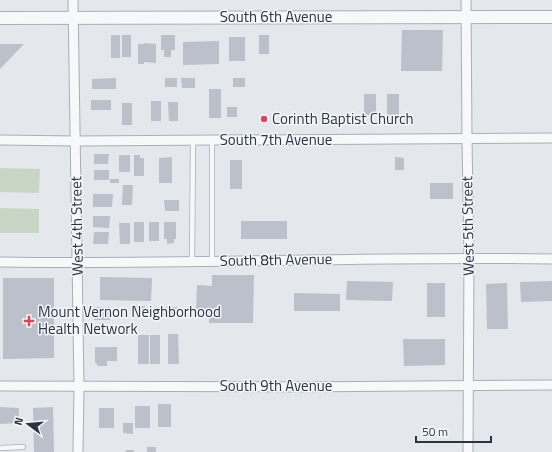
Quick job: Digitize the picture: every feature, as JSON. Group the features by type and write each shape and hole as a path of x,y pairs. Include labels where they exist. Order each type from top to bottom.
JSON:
{"street":[{"name":"West 4th Street","path":"73,0 79,386 78,452"},
{"name":"West 5th Street","path":"466,0 469,257 468,452"},
{"name":"South 6th Avenue","path":"0,18 552,17"},
{"name":"South 7th Avenue","path":"0,140 193,141 552,138"},
{"name":"South 8th Avenue","path":"0,262 212,262 469,257 552,259"},
{"name":"South 9th Avenue","path":"0,386 293,387 468,384 552,385"}],"lane":[{"path":"212,140 212,262"},
{"path":"192,262 193,141"},
{"path":"0,448 23,447"}],"green space":[{"path":"0,168 40,169 39,193 0,192"},
{"path":"0,208 39,209 39,233 0,233"}],"building":[{"path":"402,30 443,30 442,71 401,71"},
{"path":"111,35 120,35 120,58 111,58"},
{"path":"122,35 131,35 131,57 122,57"},
{"path":"161,35 175,35 175,50 171,50 171,57 164,57 164,50 161,50"},
{"path":"259,35 269,35 269,54 259,54"},
{"path":"229,37 245,37 245,61 229,61"},
{"path":"219,41 219,64 183,65 183,42"},
{"path":"0,44 24,44 0,69"},
{"path":"138,44 156,44 156,63 144,62 144,64 138,64"},
{"path":"116,78 116,89 92,89 92,79"},
{"path":"165,78 177,78 177,87 165,87"},
{"path":"181,78 195,78 195,88 182,88"},
{"path":"233,78 245,78 245,87 233,87"},
{"path":"209,89 221,89 221,118 209,118"},
{"path":"364,94 376,94 376,115 364,115"},
{"path":"387,94 399,94 399,115 387,115"},
{"path":"91,100 111,100 111,110 91,110"},
{"path":"151,101 161,101 161,121 151,121"},
{"path":"168,102 178,102 178,121 169,121"},
{"path":"122,103 132,103 132,125 122,125"},
{"path":"227,107 237,107 237,117 227,117"},
{"path":"94,154 109,154 108,164 94,164"},
{"path":"119,155 130,155 130,172 119,172"},
{"path":"134,155 140,155 140,158 144,158 144,176 134,176"},
{"path":"172,157 172,183 159,183 159,158"},
{"path":"395,157 404,158 404,170 395,170"},
{"path":"230,160 242,160 242,189 230,189"},
{"path":"94,170 109,170 109,180 94,180"},
{"path":"110,179 119,179 119,183 110,183"},
{"path":"430,183 453,183 453,199 430,199"},
{"path":"123,185 133,185 132,205 122,205"},
{"path":"93,194 113,194 112,207 93,207"},
{"path":"164,200 179,200 179,211 165,211"},
{"path":"93,216 110,216 109,228 93,227"},
{"path":"241,221 287,221 287,239 241,239"},
{"path":"134,222 144,222 144,242 134,242"},
{"path":"149,222 159,222 159,241 149,241"},
{"path":"164,222 176,222 176,239 174,239 174,243 167,244 167,239 164,239"},
{"path":"119,223 130,223 130,244 120,244"},
{"path":"94,232 109,232 108,244 93,244"},
{"path":"212,275 254,275 253,323 209,323 209,312 196,312 197,285 212,286"},
{"path":"100,277 152,278 151,301 100,300"},
{"path":"3,278 54,278 54,358 3,359"},
{"path":"347,281 393,282 392,301 346,300"},
{"path":"552,281 552,301 521,302 520,282"},
{"path":"427,283 445,283 445,317 427,317"},
{"path":"507,283 508,329 487,329 486,284"},
{"path":"294,293 340,294 340,311 294,311"},
{"path":"136,306 145,306 145,316 136,316"},
{"path":"94,307 110,307 110,320 94,320"},
{"path":"154,307 164,307 164,316 154,316"},
{"path":"166,307 177,307 176,316 166,316"},
{"path":"168,334 178,334 179,364 168,364"},
{"path":"138,335 149,335 149,364 138,364"},
{"path":"150,335 160,335 160,364 150,364"},
{"path":"403,339 445,339 445,365 404,366"},
{"path":"95,347 117,347 117,361 107,361 107,366 98,366 95,362"},
{"path":"158,404 171,404 171,427 158,427"},
{"path":"135,406 150,406 150,428 135,428"},
{"path":"0,407 19,408 19,423 0,424"},
{"path":"53,407 54,452 34,452 33,408"},
{"path":"99,408 114,408 114,428 99,428"},
{"path":"123,423 133,423 133,434 123,433"},
{"path":"147,447 156,447 156,452 147,452"},
{"path":"126,450 134,450 134,452 126,452"}],"place":[{"name":"Corinth Baptist Church","path":"264,119"},
{"name":"Mount Vernon Neighborhood Health Network","path":"29,321"}]}
